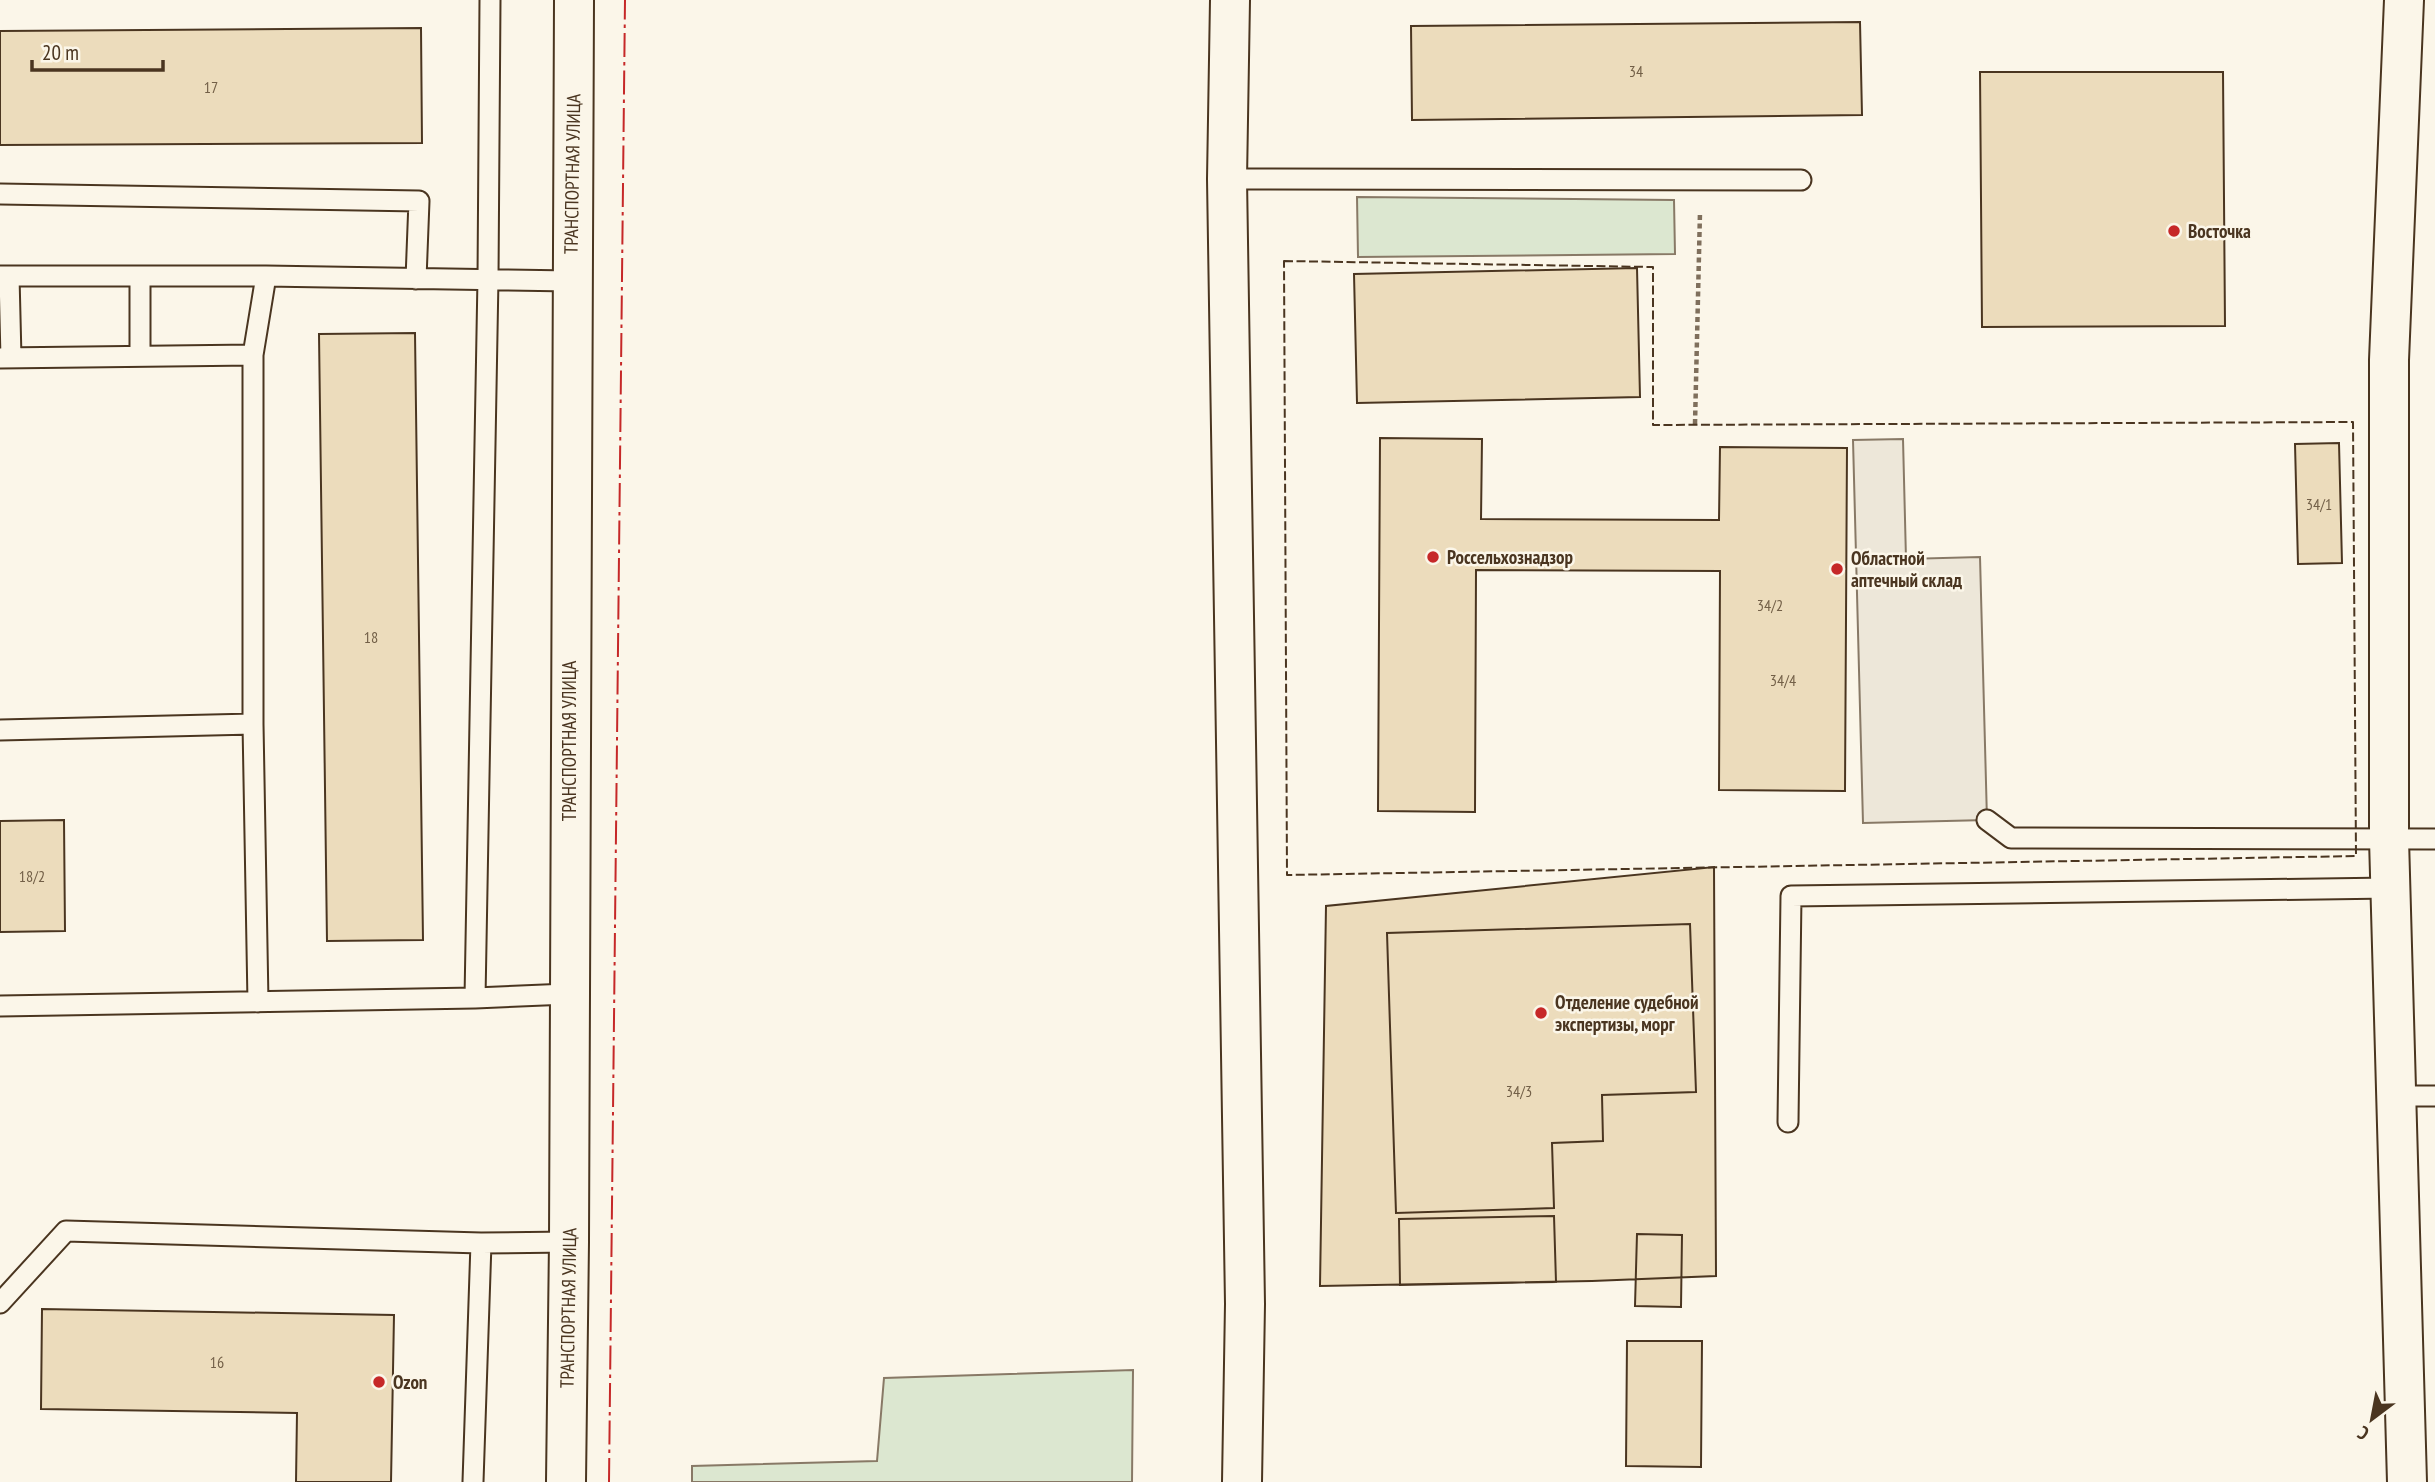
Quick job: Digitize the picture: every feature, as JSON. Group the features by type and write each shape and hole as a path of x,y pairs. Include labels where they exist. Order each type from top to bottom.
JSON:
{"street":[{"name":"ТРАНСПОРТНАЯ УЛИЦА","path":"566,1482 574,0"},
{"path":"1230,0 1227,179 1245,1304 1242,1482"},
{"path":"2404,0 2389,360 2389,839 2407,1482"}],"lane":[{"path":"475,998 488,278 490,0"},
{"path":"1227,179 1801,180"},
{"path":"0,194 419,201 416,279"},
{"path":"253,355 6,358 5,276 266,276 571,281"},
{"path":"140,276 140,355"},
{"path":"258,1002 253,724 253,355 266,276"},
{"path":"0,730 253,724"},
{"path":"1987,820 2011,838 2435,839"},
{"path":"1788,1122 1791,896 2390,888"},
{"path":"0,1006 568,994"},
{"path":"2395,1096 2435,1096"},
{"path":"0,1303 66,1231 569,1242"},
{"path":"473,1482 481,1242"}],"path":[{"path":"1695,424 1700,179"}],"green space":[{"path":"1357,197 1674,200 1675,254 1358,257"},
{"path":"1133,1370 1132,1482 692,1482 692,1466 877,1461 884,1378"}],"shaded area":[{"path":"1903,439 1906,559 1980,557 1987,820 1863,823 1853,440"}],"building":[{"path":"1860,22 1862,115 1412,120 1411,26"},
{"path":"421,28 422,143 0,145 0,31"},
{"path":"1980,72 2223,72 2225,326 1982,327"},
{"path":"1637,268 1640,397 1357,403 1354,274"},
{"path":"415,333 423,940 327,941 319,334"},
{"path":"1380,438 1482,439 1481,519 1719,520 1720,447 1847,448 1845,791 1719,790 1720,571 1476,570 1475,812 1378,811"},
{"path":"2339,443 2342,563 2298,564 2295,444"},
{"path":"64,820 65,931 0,932 0,821"},
{"path":"1714,867 1716,1276 1320,1286 1326,906"},
{"name":"Отделение судебной экспертизы, морг","path":"1690,924 1696,1092 1602,1095 1603,1141 1552,1143 1554,1208 1396,1213 1387,933"},
{"path":"1554,1216 1556,1282 1400,1285 1399,1219"},
{"path":"1637,1234 1682,1235 1681,1307 1635,1306"},
{"path":"42,1309 394,1315 391,1482 296,1482 297,1413 41,1409"},
{"path":"1627,1341 1702,1341 1701,1467 1626,1466"}],"fence":[{"path":"1284,261 1653,267 1653,425 2353,422 2356,856 1287,875 1284,261"}],"power":[{"path":"609,1482 625,0"}],"place":[{"name":"Восточка","path":"2174,231"},
{"name":"Россельхознадзор","path":"1433,557"},
{"name":"Областной аптечный склад","path":"1837,569"},
{"name":"Отделение судебной экспертизы, морг","path":"1541,1013"},
{"name":"Ozon","path":"379,1382"}]}
